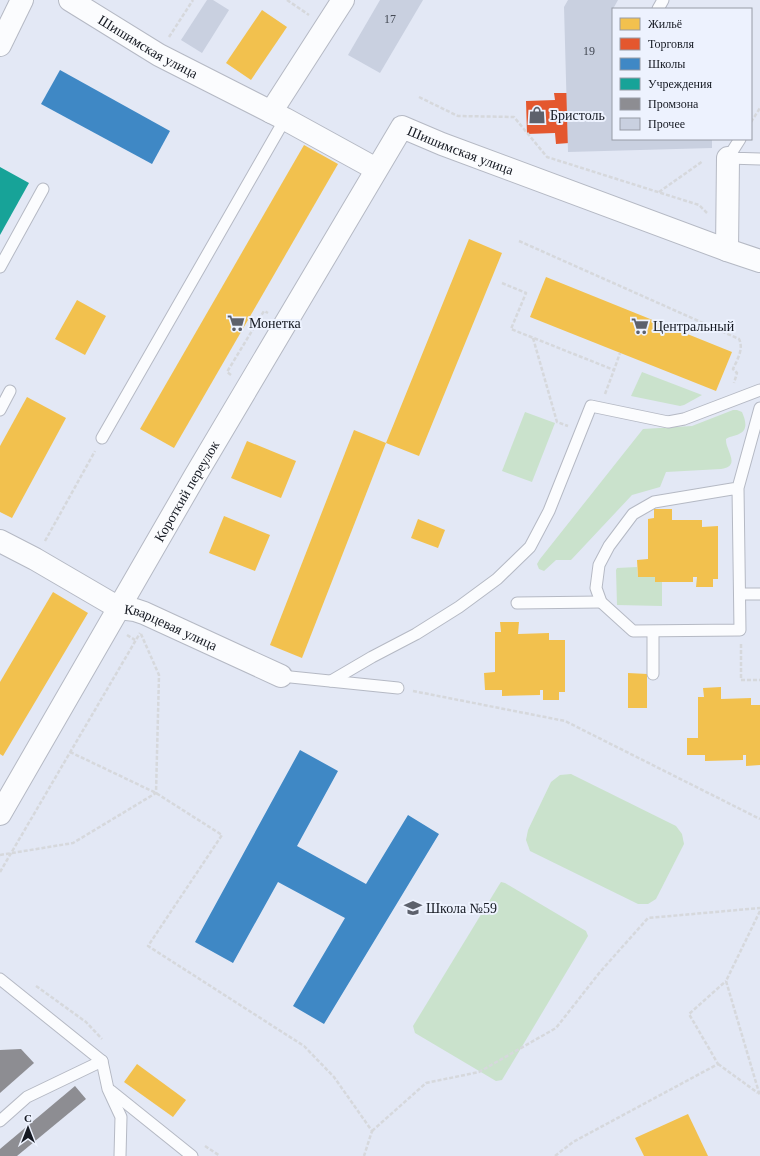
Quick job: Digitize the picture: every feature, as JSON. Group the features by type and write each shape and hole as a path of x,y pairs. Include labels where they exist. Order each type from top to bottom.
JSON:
{"street":[{"path":"0,45 22,0"},
{"name":"Шишимская улица","path":"70,0 159,55 278,115 376,169 402,127 442,144 727,240 760,261"},
{"path":"278,115 326,26 343,0"},
{"path":"727,240 728,158"},
{"name":"Короткий переулок","path":"0,814 195,476 376,169"},
{"name":"Кварцевая улица","path":"2,546 34,559 119,608 144,613 281,676"}],"lane":[{"path":"102,438 278,115"},
{"path":"728,158 739,140"},
{"path":"728,158 760,159"},
{"path":"0,267 43,189"},
{"path":"331,681 416,634 459,607 497,579 530,547 549,511 591,406 668,422 684,418 760,390"},
{"path":"0,410 10,391"},
{"path":"738,488 654,502 633,514 609,546 599,565 596,588 601,602 633,631 740,630 741,594 738,488 760,408"},
{"path":"741,594 760,594"},
{"path":"517,603 601,602"},
{"path":"653,632 653,674"},
{"path":"281,676 398,688"},
{"path":"0,979 102,1061 108,1089 121,1117 120,1156"},
{"path":"0,1121 27,1097 102,1061"},
{"path":"108,1089 192,1156"}],"path":[{"path":"159,55 193,0"},
{"path":"287,0 326,26"},
{"path":"419,97 458,116 514,116 547,157 699,206 727,240"},
{"path":"752,120 760,108"},
{"path":"658,192 703,161"},
{"path":"518,241 739,339 741,344 740,350 733,369 737,373 732,388"},
{"path":"502,283 526,293 512,329 614,370"},
{"path":"533,338 557,422"},
{"path":"600,408 620,353"},
{"path":"605,394 612,395"},
{"path":"34,559 102,438"},
{"path":"119,608 140,633 159,675 156,793"},
{"path":"740,630 741,680 760,680"},
{"path":"124,632 135,640"},
{"path":"0,872 140,633"},
{"path":"398,688 565,721 760,819"},
{"path":"70,752 156,793 222,835 148,946 304,1046 334,1077 372,1131"},
{"path":"0,855 73,843 156,793"},
{"path":"364,1156 372,1131 426,1083 479,1072 556,1028 600,972 648,918 760,910 726,981 689,1014 718,1064 760,1095"},
{"path":"726,981 760,1095"},
{"path":"555,1156 573,1142 718,1064"}],"green space":[{"path":"642,372 702,395 680,406 631,396"},
{"path":"733,410 742,412 745,427 742,432 726,439 732,461 730,465 721,469 666,472 660,487 632,495 571,560 556,560 544,571 539,569 537,564 540,559 643,429 692,426"},
{"path":"525,412 555,423 532,482 502,471"},
{"path":"637,567 638,577 655,577 655,582 662,582 662,606 617,605 617,568"},
{"path":"571,774 676,826 682,834 684,844 656,899 648,904 638,904 530,851 526,840 528,830 551,782 560,775"},
{"path":"501,882 586,931 588,936 502,1080 496,1081 415,1033 413,1026"}],"building: Жильё":[{"path":"262,10 287,27 251,80 226,63"},
{"path":"304,145 338,164 174,448 140,429"},
{"path":"469,239 502,253 419,456 386,443"},
{"path":"546,277 732,352 716,391 530,317"},
{"path":"77,300 106,316 85,355 55,339"},
{"path":"27,397 66,418 12,518 0,512 0,446"},
{"path":"354,430 386,443 302,658 270,645"},
{"path":"247,441 296,461 281,498 231,478"},
{"path":"654,509 672,509 672,520 702,520 702,527 718,526 718,579 713,579 713,587 696,587 697,577 693,577 693,582 655,582 655,577 638,577 637,560 648,559 648,519 654,518"},
{"path":"224,516 270,535 255,571 209,553"},
{"path":"418,519 445,530 438,548 411,538"},
{"path":"53,592 88,613 3,756 0,754 0,682"},
{"path":"500,622 519,622 518,634 549,633 549,640 565,640 565,692 559,692 559,700 543,700 543,690 540,690 540,695 502,696 502,690 485,690 484,673 495,672 495,632 501,632"},
{"path":"628,673 647,674 647,708 628,708"},
{"path":"721,687 721,699 751,698 751,705 760,705 760,765 746,766 746,755 743,755 743,760 705,761 705,755 687,755 687,738 698,738 698,697 704,697 703,688"},
{"path":"137,1064 186,1100 173,1117 124,1082"},
{"path":"688,1114 708,1156 644,1156 635,1138"}],"building: Торговля":[{"path":"554,93 567,93 569,143 556,144 555,133 527,134 526,101 555,100"}],"building: Школы":[{"path":"60,70 170,131 152,164 41,104"},
{"path":"300,750 338,771 297,846 366,884 408,815 439,834 324,1024 293,1006 345,918 278,882 233,963 195,942"}],"building: Учреждения":[{"path":"0,167 29,183 0,235"}],"building: Промзона":[{"path":"21,1049 34,1063 0,1093 0,1050"},
{"path":"75,1086 86,1099 17,1156 0,1156 0,1149"}],"building: Прочее":[{"path":"207,0 213,0 229,10 202,53 181,40"},
{"path":"380,0 423,0 380,73 348,55"},
{"path":"568,0 618,0 614,8 612,8 612,140 712,140 712,148 568,152 564,7"}],"place":[{"name":"Бристоль","path":"537,115"},
{"name":"Монетка","path":"236,323"},
{"name":"Центральный","path":"640,326"},
{"name":"Школа №59","path":"413,908"}]}
